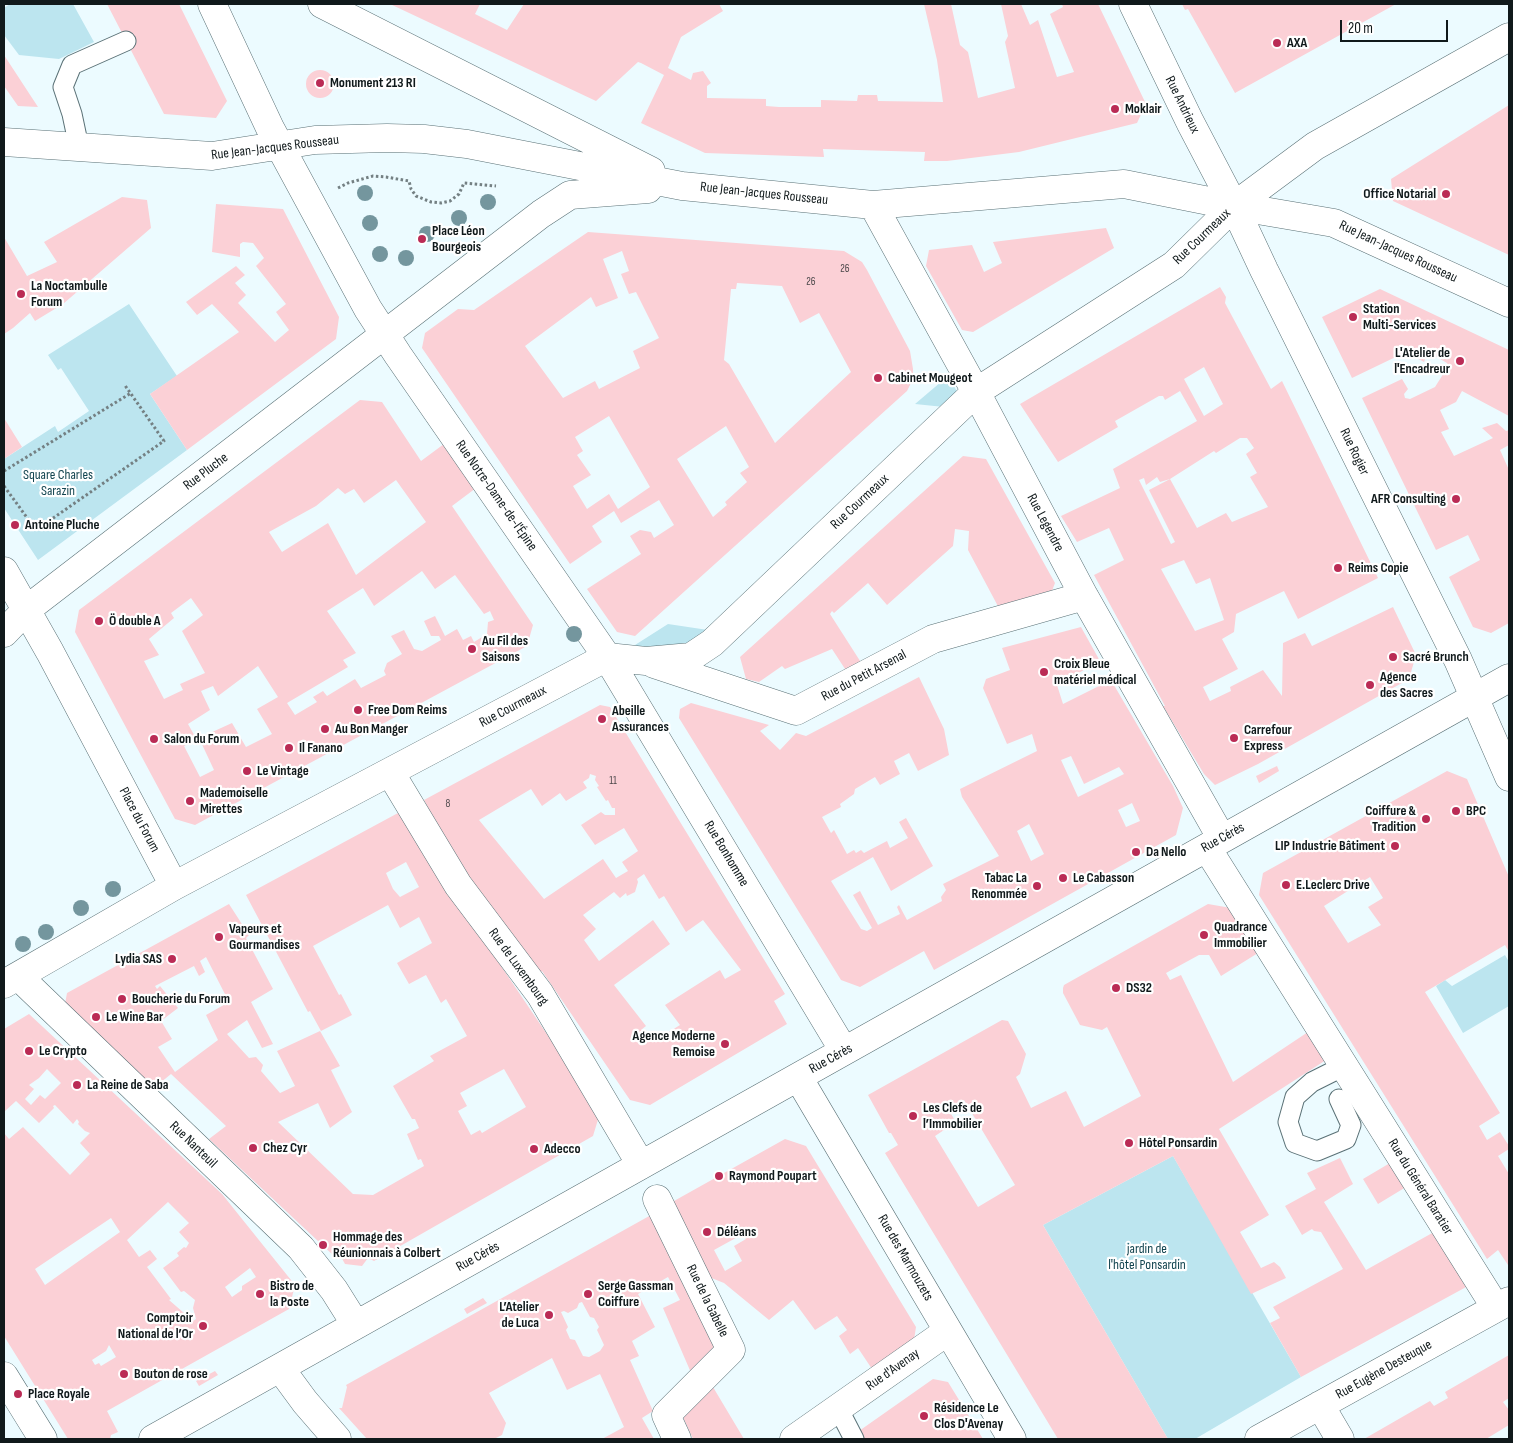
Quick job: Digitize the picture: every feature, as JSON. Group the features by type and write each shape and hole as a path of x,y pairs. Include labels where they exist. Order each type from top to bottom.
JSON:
{"street":[{"path":"212,4 279,145 368,308 385,334 541,214 570,195 682,186"},
{"path":"322,4 682,186"},
{"name":"Rue Andrieux","path":"1133,4 1190,122 1234,206"},
{"name":"Rue Courmeaux","path":"174,886 607,657 646,661 691,657 712,643 976,392 1174,265 1234,206 1315,146 1509,38"},
{"name":"Rue Jean-Jacques Rousseau","path":"4,142 212,156 316,140 424,139 467,144 682,186 873,205 1124,184 1234,206 1334,223 1509,303"},
{"name":"Rue Legendre","path":"873,205 976,392 1214,844"},
{"name":"Rue Rogier","path":"1234,206 1475,697 1509,776"},
{"name":"Rue Pluche","path":"26,610 385,334"},
{"name":"Rue Notre-Dame-de-l'Épine","path":"385,334 607,657"},
{"name":"Place du Forum","path":"4,571 174,886"},
{"name":"Rue du Petit Arsenal","path":"646,661 796,711 933,639 1084,596"},
{"path":"4,633 26,610"},
{"name":"Rue Bonhomme","path":"607,657 844,1052"},
{"name":"Rue Cérès","path":"153,1439 1509,678"},
{"name":"Rue de Luxembourg","path":"390,772 458,885 540,994 641,1165"},
{"name":"Rue du Général Baratier","path":"1214,844 1344,1066 1503,1305"},
{"path":"11,980 174,886"},
{"name":"Rue Nanteuil","path":"11,980 300,1248 334,1290 356,1325"},
{"name":"Rue des Marmouzets","path":"798,1077 1012,1439"},
{"name":"Rue de la Gabelle","path":"657,1199 731,1350 666,1414 677,1439"},
{"name":"Rue Eugène Desteuque","path":"1259,1439 1503,1305"},
{"name":"Rue d'Avenay","path":"794,1439 948,1331"},
{"path":"280,1368 305,1402 337,1439"},
{"path":"4,1376 43,1439"},
{"path":"1320,1406 1340,1439"}],"lane":[{"path":"79,148 72,114 63,87 72,65 126,41"},
{"path":"1339,1099 1351,1125 1346,1139 1317,1151 1295,1143 1288,1122 1295,1096 1312,1082 1344,1066"},
{"path":"838,1408 854,1439"}],"path":[{"path":"337,189 348,183 372,176 386,177 409,181 411,189 416,196 423,200 441,203 450,201 459,194 464,183 499,186"},
{"path":"4,486 36,530 164,441 124,384"},
{"path":"4,471 131,393"}],"green space":[{"path":"10,4 73,4 94,42 59,59 19,55 4,35 4,8"},
{"name":"Square Charles Sarazin","path":"129,304 177,376 150,394 187,450 38,560 4,508 4,459 55,426 58,432 89,411 61,368 58,370 48,355"},
{"path":"948,376 962,400 954,408 915,404"},
{"path":"668,624 708,630 678,650 651,652 635,645"},
{"path":"1505,955 1509,962 1509,1006 1463,1033 1436,986 1445,980 1452,986"},
{"name":"jardin de l'hôtel Ponsardin","path":"1173,1156 1301,1377 1195,1439 1168,1439 1043,1225"}],"building":[{"path":"107,4 179,4 227,101 216,118 164,114"},
{"path":"390,4 480,4 475,14 507,30 524,4 719,4 723,11 681,37 668,68 691,80 693,73 703,71 711,83 707,86 707,98 766,99 766,106 821,107 821,100 857,101 858,95 877,95 878,101 943,102 937,60 924,4 951,4 960,45 968,52 978,98 1015,88 1005,42 1008,36 1001,4 1021,4 1030,25 1038,20 1057,77 1074,72 1050,14 1063,7 1062,4 1098,4 1146,104 1137,123 1019,152 947,161 924,161 925,152 823,149 824,157 705,153 641,123 664,75 641,63 638,62 596,101"},
{"path":"1182,4 1396,4 1235,93 1188,9 1185,10"},
{"path":"4,55 38,107 18,106 4,86"},
{"name":"Monument 213 RI","path":"320,70 330,74 334,84 330,94 320,98 310,94 306,84 310,74"},
{"path":"1509,105 1509,255 1393,201 1391,179"},
{"path":"122,197 147,200 151,228 63,304 35,321 30,313 4,334 4,237 27,276 57,262 44,242"},
{"path":"216,204 283,209 339,317 336,339 187,450 150,394 239,332 212,304 197,315 186,302 236,266 245,275 235,283 246,295 238,303 275,342 289,330 276,312 286,304 256,266 264,258 253,243 243,242 240,244 240,257 212,252"},
{"path":"1106,228 1114,248 973,332 962,330 926,266 929,250 972,245 984,272 1002,263 993,242"},
{"path":"588,232 844,251 862,262 867,270 910,351 913,379 907,391 635,636 617,632 587,589 641,554 630,536 640,530 651,532 654,538 674,525 659,500 621,523 614,511 592,526 602,542 570,564 422,348 425,333 458,309 474,310","holes":["622,251 629,271 621,274 629,294 636,292 659,338 633,351 640,368 599,389 595,381 563,398 525,346 591,297 596,307 618,298 603,259","737,283 782,286 800,323 819,313 851,372 775,443 729,364 724,360 731,289 736,289","609,416 650,487 618,509 609,494 587,509 573,486 591,475 577,455 583,451 575,437","726,426 749,467 740,473 747,482 725,502 727,505 713,517 677,459"]},
{"path":"1220,287 1226,297 1225,303 1271,389 1282,381 1378,578 1298,619 1284,591 1236,614 1234,632 1222,639 1238,669 1203,687 1210,701 1231,691 1230,687 1263,670 1282,696 1283,643 1305,633 1312,646 1393,607 1416,655 1409,679 1258,764 1215,785 1204,774 1163,706 1165,706 1094,575 1124,560 1109,528 1077,542 1061,516 1120,488 1113,469 1197,421 1180,391 1165,400 1163,396 1159,396 1115,421 1118,427 1058,462 1020,404","holes":["1204,367 1223,404 1204,416 1184,379","1240,438 1247,438 1254,448 1246,454 1257,473 1250,477 1268,507 1232,522 1226,513 1197,528 1170,479 1214,451 1216,453","1157,477 1160,482 1170,479 1149,490 1175,542 1171,544 1139,480 1144,478 1146,485","1184,560 1196,584 1210,578 1224,620 1195,631 1161,569"]},
{"path":"1380,289 1509,350 1509,416 1462,391 1456,402 1440,410 1449,429 1441,432 1454,456 1493,438 1482,428 1497,423 1506,431 1509,430 1509,445 1500,450 1509,470 1509,623 1491,633 1473,627 1449,577 1480,560 1468,535 1436,550 1362,398 1402,379 1408,389 1404,394 1405,398 1410,399 1435,387 1447,368 1447,363 1428,352 1424,362 1406,352 1352,378 1322,317"},
{"path":"360,400 382,402 421,461 448,441 480,485 452,506 533,625 527,646 195,825 175,819 75,632 79,610","holes":["396,480 426,522 356,575 328,523 282,552 269,532 316,506 338,488 345,494 354,489 364,503","422,571 435,589 455,575 484,614 490,611 494,620 488,622 487,634 474,642 471,636 463,640 457,629 445,636 435,616 424,621 431,636 439,636 441,640 422,651 414,649 404,630 391,636 402,654 387,663 384,671 386,675 361,688 355,679 327,696 323,691 313,697 317,702 295,715 287,703 348,667 343,660 356,653 327,611 363,588 374,606","191,598 203,615 182,631 205,673 180,684 183,690 164,699 144,661 159,655 149,639 174,618 171,613","258,666 278,697 257,709 272,734 246,747 232,723 199,738 214,770 200,777 184,746 197,740 188,724 210,710 201,691 213,686 218,696"]},
{"path":"4,418 22,447 4,459"},
{"path":"963,456 986,459 1055,583 1050,596 1000,610 968,550 969,531 955,529 953,546 887,605 868,583 834,613 832,611 830,614 862,664 847,672 832,649 785,669 782,666 759,682 746,679 740,657"},
{"path":"1081,627 1100,661 1057,685 1063,704 1111,680 1173,786 1183,808 1176,835 934,970 924,951 860,987 841,980 679,718 680,709 691,703 769,725 760,731 780,750 796,733 806,736 919,677 944,729 949,755 918,771 909,753 894,761 900,774 880,785 875,777 855,789 854,794 840,804 841,807 822,817 831,833 834,830 847,854 854,850 856,853 861,850 864,853 887,841 890,848 908,838 899,822 906,818 933,866 891,891 873,857 831,881 861,929 867,931 872,928 853,895 860,891 878,925 900,914 897,907 899,905 907,920 942,901 941,897 946,890 943,884 999,856 962,797 960,789 1037,751 1032,734 1007,744 983,688 986,679 1010,670 1002,648","holes":["1071,756 1084,784 1119,767 1124,774 1078,797 1061,760","1132,803 1140,821 1126,827 1118,810","1029,824 1044,854 1031,861 1017,831"]},
{"path":"600,705 610,707 785,994 774,1001 787,1024 650,1105 630,1100 542,971 458,866 424,800","holes":["590,774 596,776 595,780 599,786 597,787 606,801 608,800 612,808 615,808 615,815 605,815 601,812 581,825 595,845 624,828 638,851 622,862 628,871 616,878 603,859 544,899 479,820 531,789 542,806 560,793 566,801 587,788 583,782 589,778","644,874 659,899 664,896 686,932 703,920 741,970 725,979 720,970 665,1005 680,1025 653,1042 649,1041 641,1030 646,1026 614,985 670,944 653,920 599,961 584,940 596,929 583,915 614,892 620,898 626,893 627,896 635,892 637,879"]},
{"path":"1277,766 1279,771 1259,783 1256,776"},
{"path":"1447,771 1467,779 1509,877 1509,952 1505,945 1425,992 1500,1113 1479,1126 1487,1140 1500,1132 1509,1146 1509,1149 1498,1156 1509,1174 1508,1265 1498,1250 1487,1259 1259,895 1263,873","holes":["1370,877 1383,898 1368,907 1381,925 1348,943 1324,906"]},
{"path":"398,813 600,1113 593,1136 374,1261 368,1258 362,1266 345,1264 340,1255 334,1256 209,1139 226,1126 171,1074 154,1088 65,1004 67,993 229,904 249,935 246,938 273,989 251,1002 273,1044 262,1048 247,1020 227,1034 249,1058 256,1057 263,1065 261,1071 280,1093 295,1086 277,1051 320,1031 340,1066 331,1070 352,1112 330,1128 318,1103 278,1122 353,1194 373,1195 424,1166 421,1159 418,1160 407,1134 419,1128 393,1086 434,1061 430,1056 467,1036 446,999 441,1003 426,975 409,984 397,963 432,943 419,917 400,928 388,905 313,946 352,1015 321,1031 310,1011 308,1012 246,895","holes":["406,862 419,887 400,897 393,889 386,873","206,957 229,1002 206,1015 218,1040 175,1072 158,1047 172,1039 161,1021 178,1008 160,986 157,989 155,986 194,966 199,976 205,972 200,961","504,1069 526,1107 482,1133 480,1130 471,1135 458,1111 467,1106 460,1093"]},
{"path":"1208,904 1231,908 1258,953 1221,976 1209,955 1199,955 1166,973 1170,980 1181,975 1233,1082 1308,1032 1326,1060 1219,1129 1269,1215 1240,1232 1261,1268 1274,1262 1280,1267 1286,1278 1251,1294 1173,1156 1043,1225 1168,1439 1058,1439 885,1153 898,1145 891,1133 889,1133 868,1095 1002,1020 1008,1021 1026,1054 1020,1074 1016,1077 1031,1108 1066,1091 1084,1127 1141,1096 1107,1027 1102,1030 1080,1025 1063,993 1064,985","holes":["964,1100 1015,1185 978,1207 935,1136 956,1122 948,1109"]},
{"path":"29,1014 222,1194 295,1285 289,1309 107,1411 118,1432 111,1435 110,1439 68,1439 4,1336 4,1133 9,1139 23,1127 70,1175 90,1154 80,1143 90,1133 78,1124 77,1119 73,1124 55,1105 39,1123 16,1101 4,1112 4,1029","holes":["47,1069 61,1083 45,1099 40,1095 31,1105 25,1099 34,1089 29,1085","168,1202 189,1223 179,1232 189,1243 186,1248 184,1247 177,1253 179,1256 163,1268 181,1292 184,1291 195,1300 193,1308 196,1319 190,1323 184,1313 169,1300 171,1299 147,1267 157,1259 150,1250 139,1257 127,1240","111,1218 120,1232 45,1285 35,1269","250,1268 256,1277 242,1286 242,1290 232,1297 225,1287","109,1345 116,1357 101,1366 99,1363 95,1365 92,1360 106,1351"]},
{"path":"785,1139 806,1146 916,1327 914,1340 872,1369 858,1348 850,1354 839,1336 847,1330 837,1316 815,1330 793,1300 769,1320 724,1283 699,1273 665,1206","holes":["743,1234 746,1239 734,1246 742,1261 725,1271 714,1250"]},
{"path":"1340,1158 1353,1184 1324,1202 1366,1270 1434,1232 1468,1286 1301,1377 1270,1323 1280,1318 1273,1307 1343,1269 1321,1232 1312,1229 1302,1235 1285,1206 1316,1189 1307,1173"},
{"path":"1390,1163 1406,1187 1378,1204 1363,1179"},
{"path":"660,1210 722,1345 692,1375 663,1308 680,1300 668,1277 638,1294 655,1327 632,1341 639,1356 630,1360 653,1411 642,1418 654,1439 602,1439 624,1427 600,1374 567,1390 552,1358 489,1393 506,1423 502,1435 494,1439 367,1439 339,1408 342,1408 346,1385","holes":["582,1302 590,1317 594,1318 599,1327 597,1330 604,1345 600,1351 589,1357 583,1356 575,1340 570,1339 566,1330 568,1327 561,1312 568,1313 577,1308 579,1303"]},
{"path":"483,1298 487,1303 467,1314 464,1309"},
{"path":"1509,1355 1509,1398 1503,1402 1509,1410 1509,1425 1486,1439 1364,1439 1430,1401 1434,1406 1448,1398 1445,1392"},
{"path":"215,1371 218,1375 199,1386 196,1381"},
{"name":"Résidence Le Clos D'Avenay","path":"933,1379 948,1382 983,1439 864,1439 859,1431"},
{"path":"710,1382 744,1439 693,1439 681,1413"}],"place":[{"name":"AXA","path":"1277,43"},
{"name":"Monument 213 RI","path":"320,83"},
{"name":"Moklair","path":"1115,109"},
{"name":"Office Notarial","path":"1446,194"},
{"name":"Place Léon Bourgeois","path":"422,239"},
{"name":"La Noctambulle Forum","path":"21,294"},
{"name":"Station Multi-Services","path":"1353,317"},
{"name":"L'Atelier de l'Encadreur","path":"1460,361"},
{"name":"Cabinet Mougeot","path":"878,378"},
{"name":"AFR Consulting","path":"1456,499"},
{"name":"Antoine Pluche","path":"15,525"},
{"name":"Reims Copie","path":"1338,568"},
{"name":"Ö double A","path":"99,621"},
{"name":"Au Fil des Saisons","path":"472,649"},
{"name":"Sacré Brunch","path":"1393,657"},
{"name":"Croix Bleue matériel médical","path":"1044,672"},
{"name":"Agence des Sacres","path":"1370,685"},
{"name":"Free Dom Reims","path":"358,710"},
{"name":"Abeille Assurances","path":"602,719"},
{"name":"Au Bon Manger","path":"325,729"},
{"name":"Carrefour Express","path":"1234,738"},
{"name":"Salon du Forum","path":"154,739"},
{"name":"Il Fanano","path":"289,748"},
{"name":"Le Vintage","path":"247,771"},
{"name":"Mademoiselle Mirettes","path":"190,801"},
{"name":"BPC","path":"1456,811"},
{"name":"Coiffure & Tradition","path":"1426,819"},
{"name":"LIP Industrie Bâtiment","path":"1395,846"},
{"name":"Da Nello","path":"1136,852"},
{"name":"Le Cabasson","path":"1063,878"},
{"name":"E.Leclerc Drive","path":"1286,885"},
{"name":"Tabac La Renommée","path":"1037,886"},
{"name":"Quadrance Immobilier","path":"1204,935"},
{"name":"Vapeurs et Gourmandises","path":"219,937"},
{"name":"Lydia SAS","path":"172,959"},
{"name":"DS32","path":"1116,988"},
{"name":"Boucherie du Forum","path":"122,999"},
{"name":"Le Wine Bar","path":"96,1017"},
{"name":"Agence Moderne Remoise","path":"725,1044"},
{"name":"Le Crypto","path":"29,1051"},
{"name":"La Reine de Saba","path":"77,1085"},
{"name":"Les Clefs de l’Immobilier","path":"913,1116"},
{"name":"Hôtel Ponsardin","path":"1129,1143"},
{"name":"Chez Cyr","path":"253,1148"},
{"name":"Adecco","path":"534,1149"},
{"name":"Raymond Poupart","path":"719,1176"},
{"name":"Déléans","path":"707,1232"},
{"name":"Hommage des Réunionnais à Colbert","path":"323,1245"},
{"name":"Bistro de la Poste","path":"260,1294"},
{"name":"Serge Gassman Coiffure","path":"588,1294"},
{"name":"L’Atelier de Luca","path":"549,1315"},
{"name":"Comptoir National de l’Or","path":"203,1326"},
{"name":"Bouton de rose","path":"124,1374"},
{"name":"Place Royale","path":"18,1394"},
{"name":"Résidence Le Clos D'Avenay","path":"924,1416"}]}
